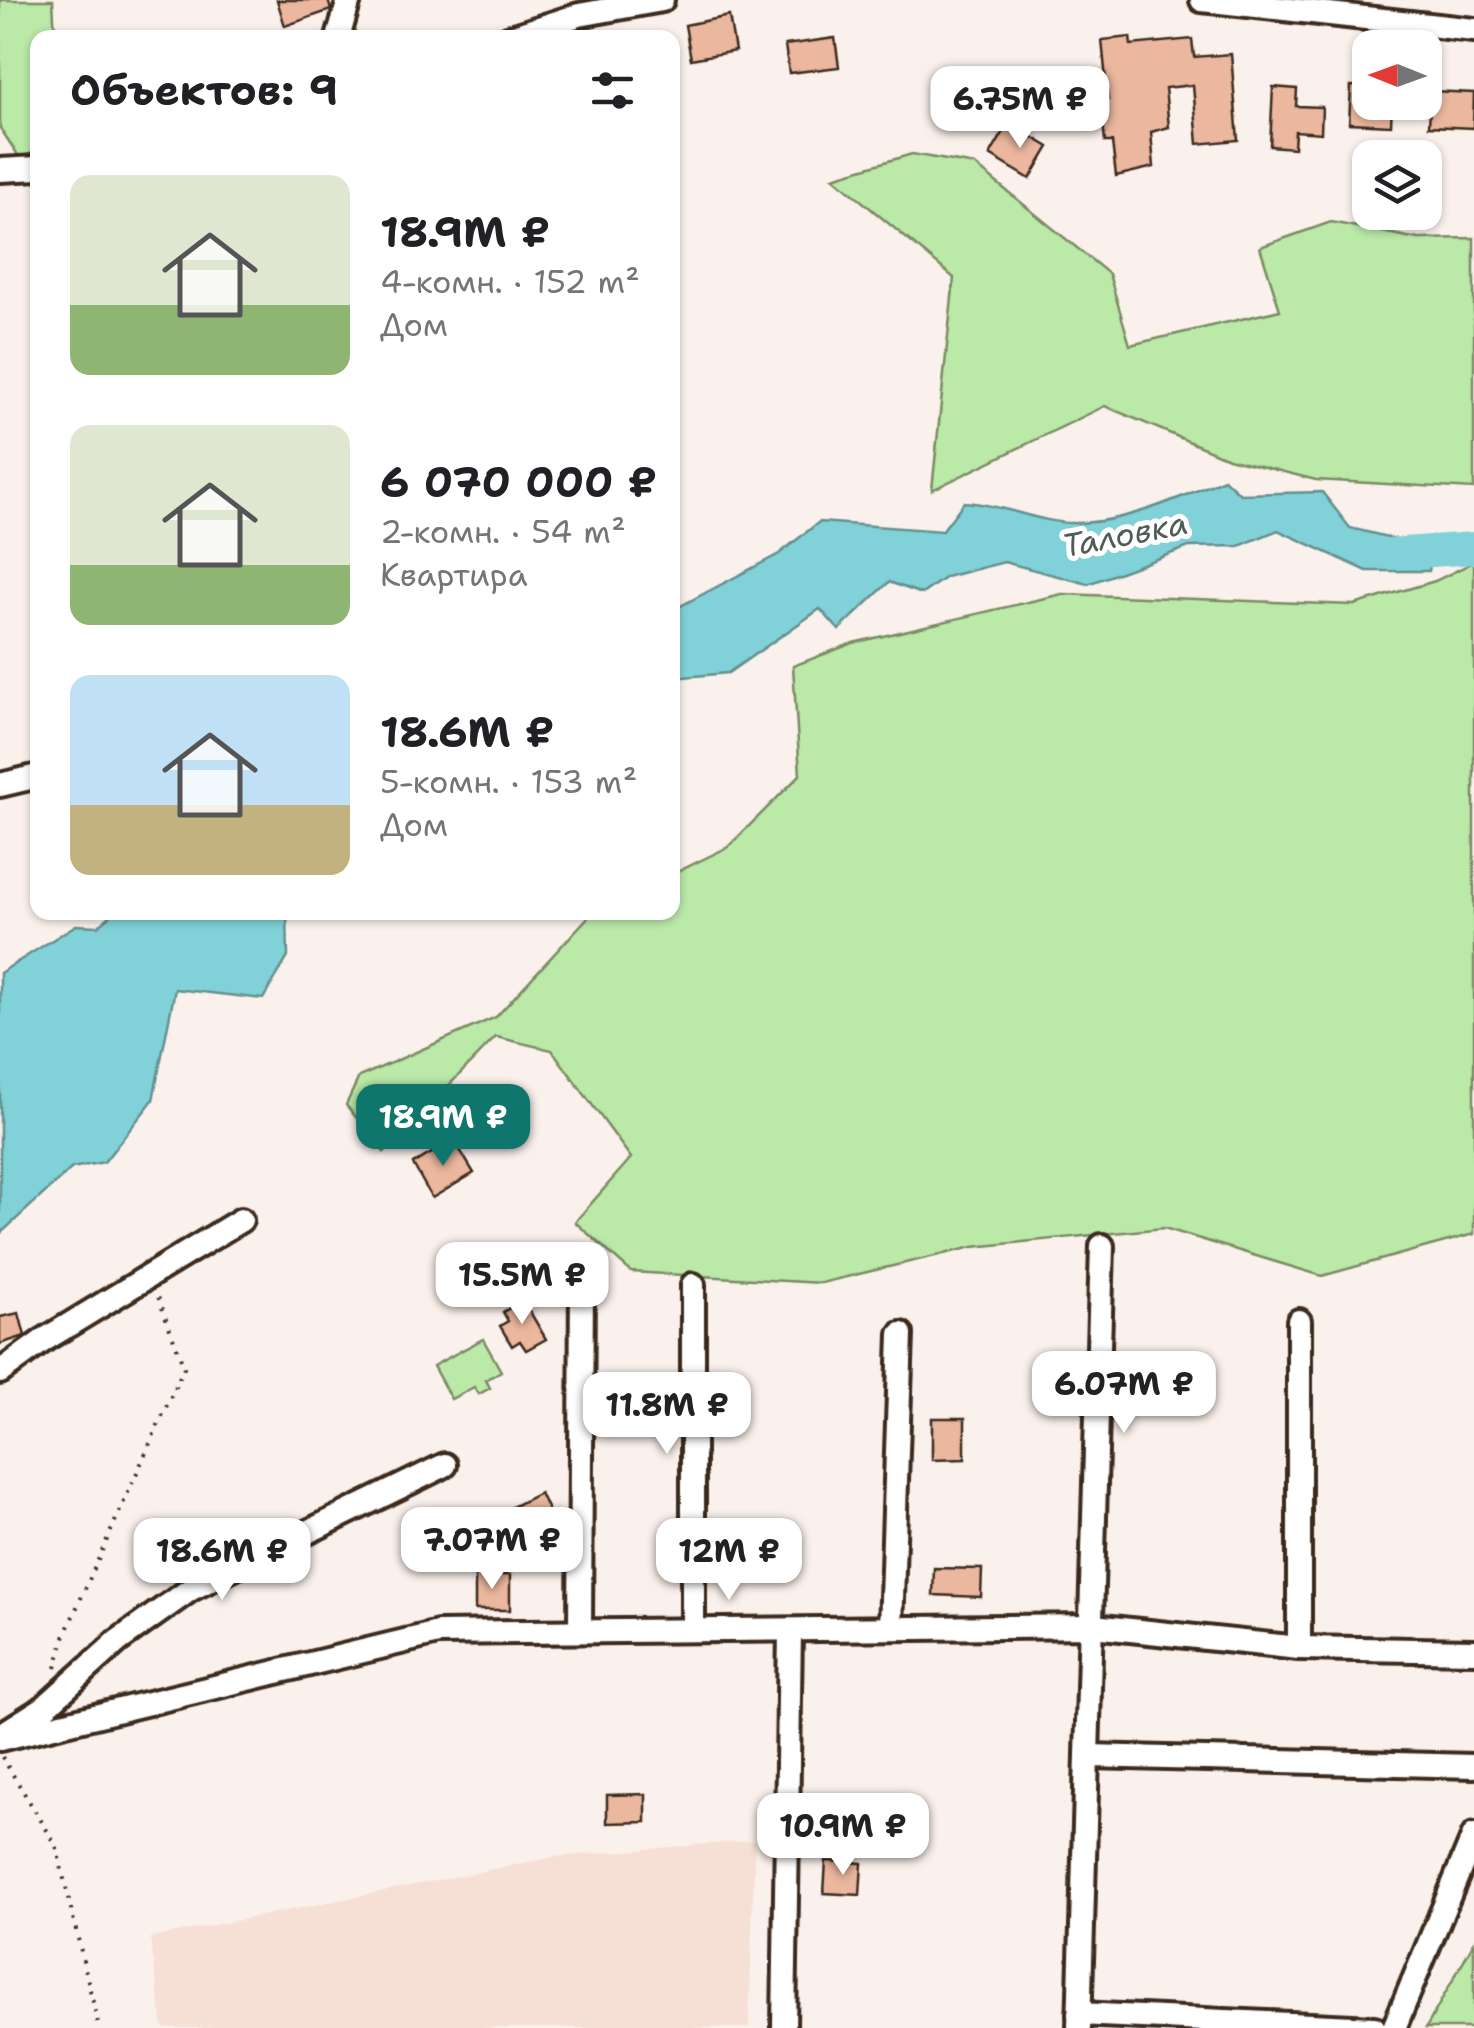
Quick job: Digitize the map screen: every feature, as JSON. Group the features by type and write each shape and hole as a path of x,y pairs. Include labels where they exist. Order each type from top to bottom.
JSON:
{"street":[{"path":"340,30 349,0"},
{"path":"534,30 579,16 662,0"},
{"path":"1202,0 1474,30"},
{"path":"1430,0 1430,26"},
{"path":"0,170 30,168"},
{"path":"0,786 30,778"},
{"path":"0,1372 44,1340 241,1220"},
{"path":"1102,1246 1079,2021 1374,2028"},
{"path":"580,1630 582,1281"},
{"path":"693,1628 694,1285"},
{"path":"1299,1648 1300,1321"},
{"path":"891,1628 901,1334"},
{"path":"0,1737 45,1706 118,1641 191,1589 445,1465"},
{"path":"0,1737 438,1633 1093,1626 1299,1648 1474,1652"},
{"path":"784,2028 790,1631"},
{"path":"1088,1756 1474,1766"},
{"path":"1394,2028 1474,1834"}],"path":[{"path":"55,1670 65,1634 184,1367 150,1275"},
{"path":"0,1753 56,1845 99,2028"}],"shaded area":[{"path":"755,1840 749,2028 163,2028 150,1938 553,1857"}],"green space":[{"path":"0,0 53,0 55,30 30,30 30,154 20,158 0,128"},
{"path":"912,154 975,165 1109,274 1130,345 1280,310 1260,247 1331,222 1352,226 1352,230 1418,239 1474,238 1474,489 1316,480 1228,458 1105,406 932,490 954,278 833,177"},
{"path":"1474,562 1474,1234 1322,1276 1164,1228 973,1247 821,1283 631,1272 575,1222 631,1158 552,1050 496,1037 384,1152 346,1105 359,1077 496,1017 585,920 680,920 680,871 728,847 800,775 793,666 853,643 1062,594 1354,605 1435,581"},
{"path":"483,1339 501,1371 486,1380 490,1388 479,1394 474,1387 451,1399 433,1366"},
{"path":"1474,1942 1474,2028 1426,2028"}],"water":[{"path":"1224,479 1240,494 1322,492 1350,528 1433,548 1429,571 1367,571 1278,530 1239,546 1189,547 1088,584 1004,562 946,577 922,594 889,582 839,630 820,609 728,673 680,677 680,606 779,554 819,522 942,531 964,502 1060,522 1092,522 1189,494"},
{"path":"105,920 287,920 288,957 263,999 175,989 153,1100 104,1162 72,1168 0,1234 0,973 76,925 98,926"}],"building":[{"path":"277,0 328,0 331,10 285,26"},
{"path":"729,16 735,51 691,59 685,25"},
{"path":"1130,37 1131,45 1192,39 1194,57 1231,54 1238,140 1198,144 1193,85 1165,88 1169,127 1151,132 1154,167 1116,176 1112,142 1105,142 1101,101 1108,100 1102,40"},
{"path":"835,38 839,67 789,73 785,45"},
{"path":"1351,86 1352,120 1391,120 1391,125 1349,123"},
{"path":"1273,87 1297,89 1296,106 1322,107 1321,133 1295,131 1294,148 1270,146"},
{"path":"1442,92 1474,93 1473,128 1429,126 1429,120 1442,120"},
{"path":"1009,123 1049,147 1030,179 990,155"},
{"path":"454,1140 474,1173 432,1198 413,1164"},
{"path":"523,1300 546,1339 526,1350 520,1341 512,1346 500,1326 508,1321 503,1312"},
{"path":"19,1313 25,1336 0,1344 0,1317"},
{"path":"932,1418 965,1418 965,1459 932,1460"},
{"path":"540,1493 554,1523 510,1545 496,1515"},
{"path":"934,1568 982,1569 981,1597 933,1595"},
{"path":"475,1575 510,1575 510,1610 475,1610"},
{"path":"646,1794 646,1822 607,1823 607,1795"},
{"path":"826,1861 862,1863 860,1895 824,1893"}],"waterway":[{"name":"Таловка","path":"1389,554 1474,548"}]}
